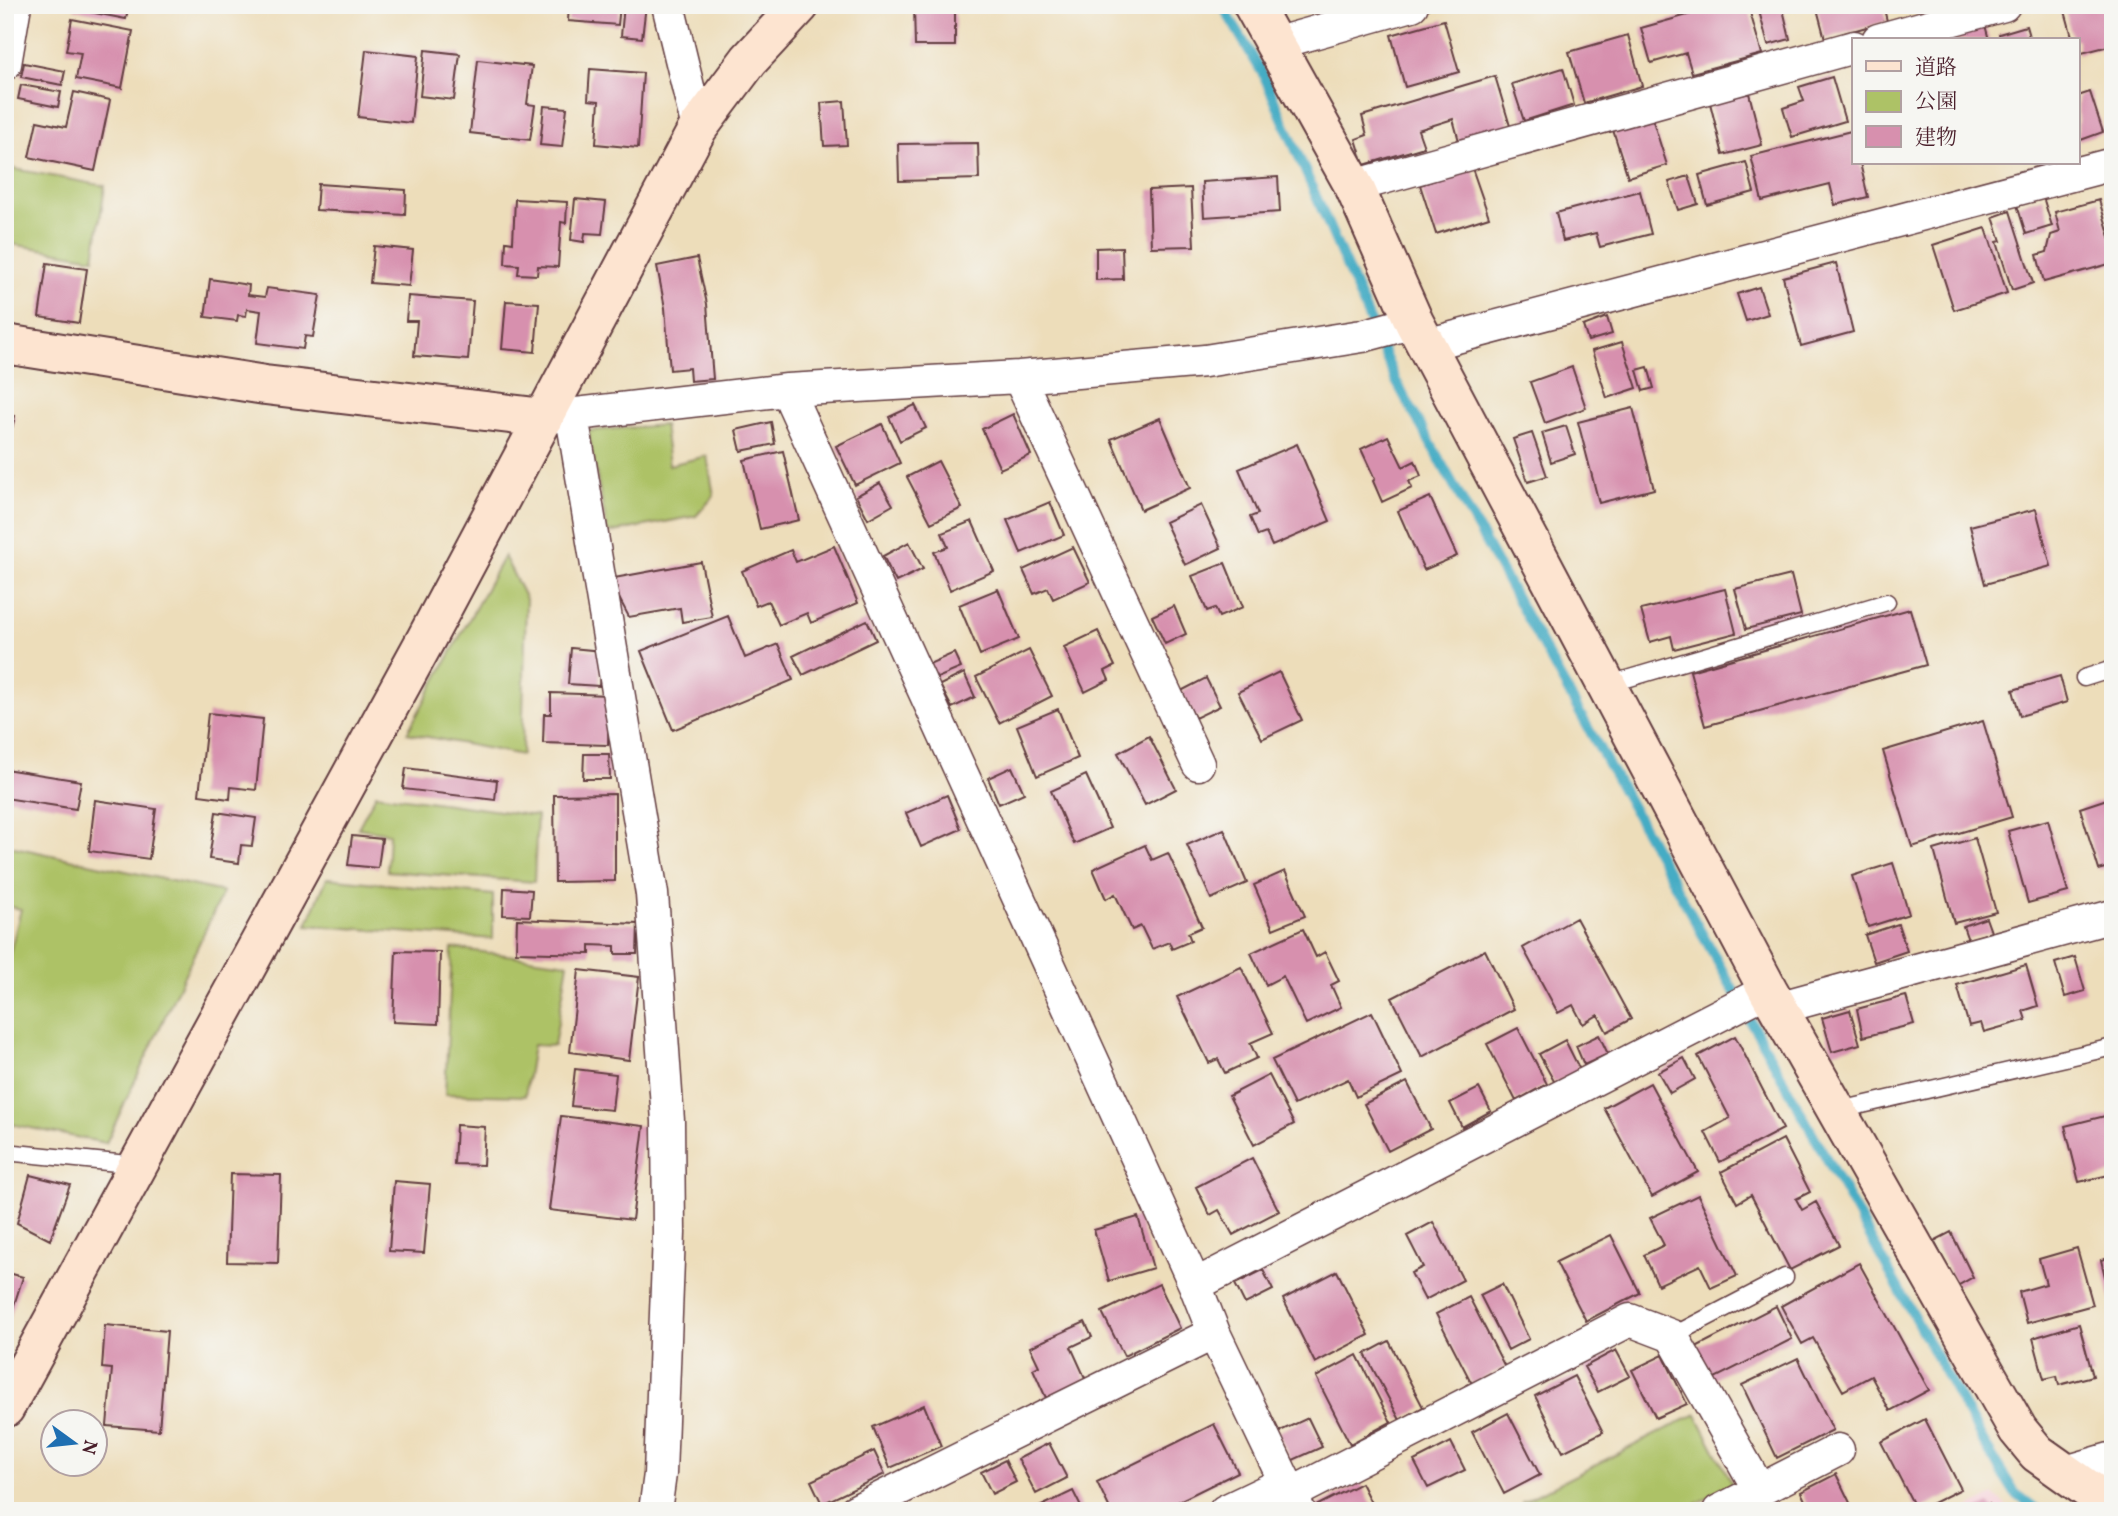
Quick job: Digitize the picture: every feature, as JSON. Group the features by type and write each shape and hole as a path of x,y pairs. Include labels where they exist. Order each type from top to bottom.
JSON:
{"street":[{"path":"5,64 15,5"},
{"path":"668,5 698,128"},
{"path":"5,1408 426,639 558,417 698,128 749,60 800,5"},
{"path":"1253,5 1354,186 1398,333 1606,685 1756,1002 1836,1111 2018,1430 2037,1453 2102,1499 2113,1510"},
{"path":"1274,44 1412,5"},
{"path":"1885,38 2004,5"},
{"path":"1354,186 1852,48"},
{"path":"5,344 265,385 558,417 787,390 1019,377 1205,360 1398,333 2113,164"},
{"path":"1019,377 1198,764"},
{"path":"787,390 1195,1285 1214,1333 1292,1496"},
{"path":"558,417 653,908 668,1121 670,1233 660,1474 655,1511"},
{"path":"1195,1285 1756,1002 2113,916"},
{"path":"1225,1511 1292,1496 1630,1320 1672,1336 1760,1491"},
{"path":"855,1511 1214,1333"},
{"path":"1719,1511 1838,1450"},
{"path":"2062,1473 2113,1458"}],"lane":[{"path":"1606,685 1887,602"},
{"path":"2084,678 2113,668"},
{"path":"1836,1111 2113,1047"},
{"path":"5,1152 138,1165"},
{"path":"1672,1336 1785,1277"}],"shaded area":[{"path":"1994,1495 2012,1511 1963,1511"}],"green space":[{"path":"9,168 105,186 94,258 5,243 5,201"},
{"path":"664,425 669,465 707,456 714,496 696,516 608,533 588,431"},
{"path":"504,556 526,599 522,755 407,733"},
{"path":"376,794 537,816 534,882 387,871 389,833 358,828"},
{"path":"5,845 223,892 106,1143 5,1123 5,972 21,909 5,906"},
{"path":"327,878 493,895 493,939 307,925"},
{"path":"452,948 568,963 554,1046 533,1045 525,1096 445,1094"},
{"path":"1696,1414 1733,1485 1682,1511 1526,1511 1522,1502"}],"building":[{"path":"74,5 129,5 126,19 74,9"},
{"path":"569,5 620,5 618,25 568,21"},
{"path":"624,5 646,5 642,38 621,36"},
{"path":"914,5 964,5 964,8 955,8 955,46 915,46"},
{"path":"1723,5 1748,5 1762,54 1692,73 1686,53 1651,63 1641,28"},
{"path":"1782,5 1790,39 1768,45 1758,7"},
{"path":"1816,5 1883,5 1887,21 1825,39"},
{"path":"2088,5 2113,5 2113,45 2080,53 2080,38 2072,38 2065,11"},
{"path":"72,19 133,31 122,88 76,79 81,53 66,51"},
{"path":"1444,20 1459,72 1405,87 1391,35"},
{"path":"1985,25 1988,38 1940,38"},
{"path":"2026,26 2029,38 2000,38 1999,34"},
{"path":"1628,35 1642,86 1584,103 1569,52"},
{"path":"366,50 418,56 411,123 358,117"},
{"path":"425,50 460,54 454,100 420,96"},
{"path":"478,60 532,66 527,104 535,105 530,140 470,133"},
{"path":"24,63 65,71 62,85 21,77"},
{"path":"1563,68 1574,105 1524,121 1512,84"},
{"path":"590,69 643,73 638,148 596,144 599,101 588,100"},
{"path":"1495,76 1510,126 1459,141 1453,119 1418,130 1424,147 1364,165 1356,139 1367,135 1362,116"},
{"path":"1832,77 1845,121 1792,137 1783,108 1804,101 1799,87"},
{"path":"21,85 61,92 58,107 18,99"},
{"path":"74,92 110,100 95,171 29,157 37,121 66,127"},
{"path":"2090,92 2103,132 2080,140 2080,95"},
{"path":"1749,93 1762,145 1723,155 1710,103"},
{"path":"844,101 847,145 824,146 821,103"},
{"path":"544,106 567,108 562,147 540,145"},
{"path":"1652,118 1667,165 1628,177 1613,130"},
{"path":"1851,131 1852,164 1860,164 1868,197 1835,205 1830,184 1762,201 1751,156"},
{"path":"978,143 979,179 899,181 898,144"},
{"path":"1746,162 1754,192 1707,205 1699,175"},
{"path":"1472,168 1489,217 1436,234 1420,185"},
{"path":"1689,176 1698,204 1678,210 1669,182"},
{"path":"1278,177 1280,212 1204,217 1202,182"},
{"path":"318,184 406,190 405,215 316,210"},
{"path":"1191,188 1194,246 1151,247 1149,190"},
{"path":"1640,191 1651,234 1600,247 1596,233 1563,241 1556,213"},
{"path":"2043,197 2052,226 2026,234 2017,205"},
{"path":"515,199 567,202 566,223 561,222 558,267 538,266 537,275 518,274 519,265 505,264 506,241 513,242"},
{"path":"575,199 606,202 602,234 585,233 584,242 571,240"},
{"path":"2099,200 2113,247 2113,263 2044,282 2037,255 2047,252 2051,235 2060,232 2055,212"},
{"path":"2010,211 2033,283 2012,290 1997,242 2001,241 1993,217"},
{"path":"1986,228 2007,293 1954,310 1933,245"},
{"path":"374,246 413,250 409,286 370,283"},
{"path":"1122,247 1123,279 1096,280 1096,248"},
{"path":"697,258 707,304 713,379 690,381 689,368 670,370 665,308 657,266"},
{"path":"47,263 87,269 79,323 39,317"},
{"path":"1836,263 1853,332 1801,346 1783,277"},
{"path":"210,279 249,285 248,295 265,297 267,288 320,295 313,337 305,336 303,349 257,343 261,311 247,309 246,316 238,315 237,321 205,317"},
{"path":"1759,287 1768,314 1746,321 1737,294"},
{"path":"408,296 473,301 468,360 414,356 417,321 406,321"},
{"path":"506,301 539,303 535,352 502,349"},
{"path":"1607,317 1612,334 1588,341 1583,326"},
{"path":"1622,342 1637,388 1607,398 1592,351"},
{"path":"1572,367 1586,408 1545,423 1530,382"},
{"path":"1648,367 1654,388 1643,391 1637,370"},
{"path":"915,405 926,428 900,441 889,417"},
{"path":"1633,408 1654,489 1599,503 1578,422"},
{"path":"5,413 15,416 6,453 5,452"},
{"path":"1013,414 1031,455 1000,469 982,429"},
{"path":"1160,418 1190,488 1141,510 1111,439"},
{"path":"771,422 775,444 741,451 736,430"},
{"path":"882,424 900,463 855,485 836,446"},
{"path":"1566,426 1575,454 1551,462 1542,433"},
{"path":"1532,433 1547,476 1528,482 1513,439"},
{"path":"1388,436 1403,467 1415,461 1421,476 1409,481 1412,488 1382,502 1361,449"},
{"path":"1297,444 1330,521 1272,546 1266,533 1258,536 1250,517 1258,514 1239,469"},
{"path":"783,451 799,520 760,529 744,460"},
{"path":"938,461 962,508 931,523 907,477"},
{"path":"880,483 893,505 868,519 856,496"},
{"path":"1430,497 1457,556 1424,570 1398,511"},
{"path":"1050,502 1064,535 1021,553 1007,520"},
{"path":"1201,505 1221,548 1185,565 1165,522"},
{"path":"2036,509 2051,566 1985,584 1970,526"},
{"path":"972,521 994,571 950,590 934,552 948,547 942,533"},
{"path":"909,542 923,569 896,582 883,556"},
{"path":"834,546 858,603 811,623 807,613 779,625 768,601 756,606 742,571 791,550 796,562"},
{"path":"1073,547 1090,582 1053,599 1048,588 1034,594 1023,570"},
{"path":"701,562 712,617 682,622 680,608 629,617 609,579"},
{"path":"1225,563 1243,607 1219,617 1215,608 1207,611 1192,576"},
{"path":"1791,575 1801,615 1746,629 1735,589"},
{"path":"998,589 1019,639 980,655 959,605"},
{"path":"1725,589 1736,633 1674,649 1671,636 1650,642 1641,610"},
{"path":"1174,606 1186,634 1165,644 1152,616"},
{"path":"1910,609 1926,665 1705,726 1690,671"},
{"path":"728,616 745,658 778,644 793,680 673,730 641,651"},
{"path":"867,620 876,640 803,675 793,656"},
{"path":"1098,631 1115,666 1105,671 1109,680 1085,692 1064,647"},
{"path":"571,648 602,651 599,686 568,684"},
{"path":"1029,650 1052,696 999,723 976,677"},
{"path":"954,653 961,668 935,679 929,664"},
{"path":"1279,672 1302,720 1262,739 1238,692"},
{"path":"964,673 975,697 952,708 940,685"},
{"path":"2060,676 2067,702 2020,716 2013,690"},
{"path":"1206,678 1220,706 1195,718 1181,691"},
{"path":"551,693 609,695 608,745 543,743 544,714 551,714"},
{"path":"1058,709 1078,758 1037,776 1017,726"},
{"path":"208,713 263,719 256,790 231,787 230,799 199,795"},
{"path":"1983,721 2012,817 1912,847 1883,751"},
{"path":"1149,736 1176,789 1145,805 1118,753"},
{"path":"584,754 609,754 610,779 583,779"},
{"path":"1012,767 1024,793 999,804 988,778"},
{"path":"406,768 497,780 495,800 403,789"},
{"path":"5,769 81,781 76,809 5,798"},
{"path":"1086,775 1110,828 1074,844 1051,791"},
{"path":"615,794 615,881 555,882 554,795"},
{"path":"947,795 961,829 921,847 906,813"},
{"path":"2113,797 2113,866 2099,870 2080,808"},
{"path":"95,800 156,809 149,859 89,851"},
{"path":"216,812 256,818 252,846 241,845 239,863 209,859"},
{"path":"2048,820 2068,892 2028,903 2008,831"},
{"path":"1224,829 1247,883 1211,899 1187,845"},
{"path":"352,836 382,839 378,868 348,865"},
{"path":"1975,838 1996,912 1954,923 1934,850"},
{"path":"1145,845 1152,860 1168,853 1202,927 1188,933 1191,941 1172,949 1169,942 1152,949 1141,926 1132,930 1115,894 1106,899 1093,869"},
{"path":"1893,863 1909,914 1868,927 1852,876"},
{"path":"1285,871 1305,916 1273,929 1254,885"},
{"path":"504,888 532,890 530,916 503,915"},
{"path":"1576,918 1631,1019 1607,1032 1598,1015 1583,1024 1573,1005 1558,1013 1523,948"},
{"path":"1986,918 1991,932 1968,940 1963,926"},
{"path":"517,919 638,924 637,954 615,954 615,946 590,945 590,954 516,952"},
{"path":"1898,924 1907,951 1874,962 1865,935"},
{"path":"1303,929 1316,957 1325,952 1339,981 1331,985 1341,1007 1306,1024 1283,976 1266,985 1251,953"},
{"path":"1485,950 1514,1009 1422,1057 1392,998"},
{"path":"396,951 440,952 438,1024 393,1022"},
{"path":"2075,957 2085,991 2065,997 2055,963"},
{"path":"2026,965 2038,1006 2023,1011 2026,1020 1984,1032 1981,1023 1969,1026 1957,985"},
{"path":"1241,967 1273,1033 1250,1043 1257,1058 1225,1073 1218,1059 1209,1063 1177,997"},
{"path":"579,970 639,977 629,1060 570,1052"},
{"path":"1906,996 1914,1024 1863,1037 1857,1009"},
{"path":"1850,1010 1860,1044 1832,1052 1822,1018"},
{"path":"1372,1012 1402,1075 1356,1097 1348,1079 1294,1105 1272,1060"},
{"path":"1518,1028 1547,1084 1516,1101 1487,1044"},
{"path":"1599,1035 1608,1054 1584,1065 1576,1046"},
{"path":"1735,1036 1783,1129 1720,1162 1705,1132 1730,1118 1698,1056"},
{"path":"1565,1040 1580,1070 1555,1083 1539,1054"},
{"path":"1684,1058 1695,1079 1670,1093 1658,1072"},
{"path":"575,1069 616,1074 612,1110 571,1106"},
{"path":"1269,1075 1294,1124 1254,1145 1229,1096"},
{"path":"1407,1082 1431,1129 1388,1151 1364,1104"},
{"path":"1650,1083 1698,1172 1652,1197 1604,1108"},
{"path":"1479,1088 1491,1111 1462,1127 1450,1103"},
{"path":"2113,1114 2113,1174 2079,1182 2065,1126"},
{"path":"561,1116 644,1126 632,1220 549,1210"},
{"path":"456,1125 485,1127 483,1165 454,1164"},
{"path":"1783,1139 1810,1192 1796,1199 1802,1210 1816,1202 1839,1245 1790,1270 1751,1195 1737,1203 1721,1172"},
{"path":"1252,1158 1279,1211 1233,1235 1219,1210 1210,1215 1196,1187"},
{"path":"230,1174 281,1175 278,1263 227,1262"},
{"path":"30,1175 70,1185 50,1240 17,1223"},
{"path":"394,1181 430,1184 424,1253 389,1251"},
{"path":"1698,1195 1737,1276 1711,1288 1700,1265 1658,1285 1644,1255 1664,1245 1650,1218"},
{"path":"1138,1217 1153,1268 1109,1281 1094,1230"},
{"path":"1433,1222 1463,1280 1425,1300 1411,1273 1423,1267 1407,1236"},
{"path":"1951,1232 1973,1277 1957,1286 1934,1241"},
{"path":"1611,1235 1640,1293 1586,1321 1556,1262"},
{"path":"2077,1248 2093,1305 2027,1323 2019,1292 2046,1284 2039,1259"},
{"path":"2113,1257 2113,1305 2112,1306 2101,1260"},
{"path":"1859,1263 1929,1390 1890,1411 1871,1376 1843,1391 1813,1338 1802,1344 1781,1306"},
{"path":"1263,1270 1273,1290 1245,1304 1235,1284"},
{"path":"1337,1271 1369,1335 1315,1363 1283,1299"},
{"path":"5,1272 23,1277 6,1330 5,1330"},
{"path":"1159,1284 1180,1328 1124,1356 1102,1312"},
{"path":"1502,1284 1529,1339 1508,1350 1480,1295"},
{"path":"1469,1297 1505,1367 1472,1384 1436,1314"},
{"path":"1776,1306 1792,1339 1713,1379 1696,1347"},
{"path":"1085,1322 1092,1337 1071,1347 1086,1380 1046,1398 1033,1369 1039,1366 1030,1347"},
{"path":"2079,1324 2093,1376 2059,1385 2057,1376 2044,1379 2033,1338"},
{"path":"105,1325 167,1331 159,1430 108,1426 112,1369 102,1368"},
{"path":"1389,1341 1423,1407 1400,1420 1365,1354"},
{"path":"1616,1350 1630,1376 1598,1392 1584,1367"},
{"path":"1357,1355 1391,1422 1350,1444 1316,1377"},
{"path":"1663,1355 1687,1404 1656,1418 1632,1370"},
{"path":"1798,1358 1833,1430 1777,1458 1742,1385"},
{"path":"1574,1376 1603,1432 1563,1452 1535,1396"},
{"path":"924,1405 941,1446 890,1468 873,1427"},
{"path":"1508,1413 1540,1475 1504,1494 1472,1432"},
{"path":"1308,1418 1322,1447 1291,1461 1278,1432"},
{"path":"1925,1419 1961,1489 1917,1511 1881,1442"},
{"path":"1214,1424 1238,1472 1159,1511 1111,1511 1097,1482"},
{"path":"1451,1442 1465,1470 1428,1488 1414,1461"},
{"path":"1049,1443 1067,1478 1036,1494 1018,1459"},
{"path":"874,1451 885,1474 822,1504 811,1481"},
{"path":"1005,1460 1016,1482 992,1494 981,1472"},
{"path":"1836,1474 1854,1511 1810,1511 1801,1492"},
{"path":"1361,1483 1375,1511 1316,1511 1314,1507"},
{"path":"1073,1491 1083,1511 1031,1511"},
{"path":"1989,1504 1996,1511 1976,1511"}],"waterway":[{"path":"1222,5 1264,76 1396,381 1988,1450 2015,1493 2039,1511"}]}
